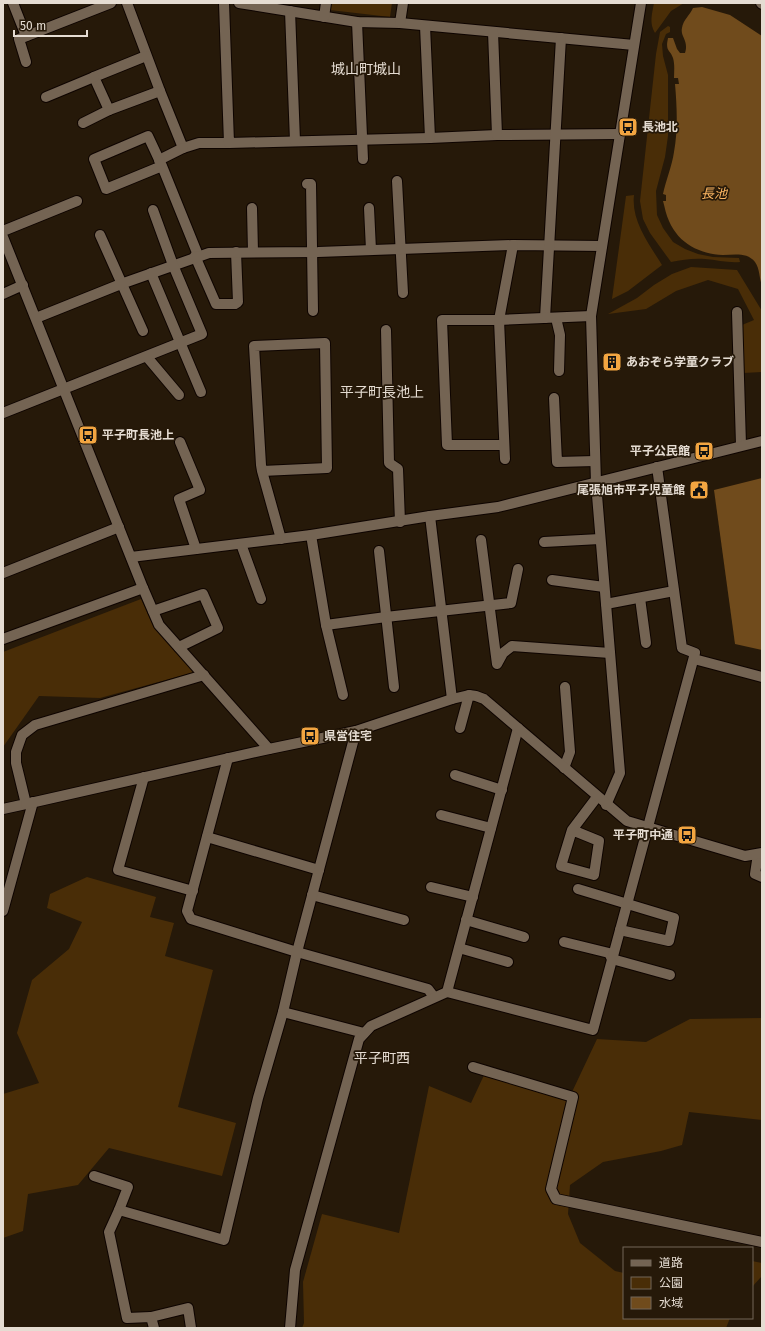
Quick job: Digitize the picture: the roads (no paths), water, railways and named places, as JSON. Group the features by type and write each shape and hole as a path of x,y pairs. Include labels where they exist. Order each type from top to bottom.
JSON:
{"street":[{"path":"13,3 26,36"},
{"path":"26,62 19,39 110,3"},
{"path":"127,3 146,56 183,148"},
{"path":"224,3 229,143"},
{"path":"239,3 356,22 400,23 634,45"},
{"path":"324,17 326,3"},
{"path":"400,23 403,3"},
{"path":"606,805 620,773 596,483 591,316 641,3"},
{"path":"290,11 295,141"},
{"path":"356,22 363,159"},
{"path":"425,26 430,138"},
{"path":"493,32 497,135"},
{"path":"545,318 561,38"},
{"path":"46,97 146,56"},
{"path":"94,77 109,110"},
{"path":"83,123 109,110 160,91"},
{"path":"236,252 238,302 235,304 216,304 161,163 148,136 94,158 106,189 161,163 183,148 199,143 362,140 555,133 620,134"},
{"path":"397,181 403,293"},
{"path":"307,184 311,184 313,311"},
{"path":"3,231 77,201"},
{"path":"252,208 253,252"},
{"path":"369,208 371,250"},
{"path":"3,413 202,334 152,210"},
{"path":"100,235 143,331"},
{"path":"3,237 159,625 269,749"},
{"path":"36,318 121,284 208,253 312,252 549,245 602,246"},
{"path":"505,459 499,320 513,246"},
{"path":"151,273 201,392"},
{"path":"3,294 23,285"},
{"path":"737,312 741,445"},
{"path":"504,445 447,445 442,320 499,320 591,316"},
{"path":"556,318 560,335 559,371"},
{"path":"386,330 389,463 398,469 400,522"},
{"path":"262,471 327,468 325,342 254,346 261,465 262,471 281,539"},
{"path":"147,357 179,395"},
{"path":"554,398 557,462 595,462"},
{"path":"131,557 312,535 430,516 498,507 762,440"},
{"path":"180,442 200,490 179,499 196,549"},
{"path":"290,1328 295,1270 359,1039 371,1026 447,992 593,1030 695,653 682,648 657,467"},
{"path":"430,516 440,611 452,699"},
{"path":"3,573 119,527"},
{"path":"312,535 326,625 343,696"},
{"path":"544,542 600,539"},
{"path":"481,540 497,664 503,653 512,646 610,653"},
{"path":"241,544 261,599"},
{"path":"379,551 394,687"},
{"path":"326,625 490,604 512,603 518,570"},
{"path":"552,580 604,587"},
{"path":"3,639 143,588"},
{"path":"606,604 674,591"},
{"path":"153,611 203,594 218,628 179,647"},
{"path":"640,598 646,643"},
{"path":"694,659 762,677"},
{"path":"3,911 30,803 16,763 16,752 22,735 35,725 204,674"},
{"path":"564,768 570,752 565,687"},
{"path":"460,728 469,695"},
{"path":"3,809 228,758 356,731 452,699 469,695 484,699 606,805 627,821 745,856 760,853 755,874 762,877"},
{"path":"447,992 518,728"},
{"path":"119,1210 224,1240 258,1098 283,1012 297,952 356,731"},
{"path":"228,758 187,911 191,919 297,952 428,989 434,997"},
{"path":"455,775 502,790"},
{"path":"144,777 118,870 193,890"},
{"path":"572,830 599,841 594,875 561,866 572,830 597,797"},
{"path":"441,815 491,828"},
{"path":"207,837 319,870"},
{"path":"431,887 473,897"},
{"path":"578,889 674,918 669,941 620,930"},
{"path":"312,895 404,920"},
{"path":"466,920 524,937"},
{"path":"564,942 609,953 612,959 670,975"},
{"path":"459,948 508,962"},
{"path":"283,1012 364,1033"},
{"path":"473,1067 574,1097 551,1189 556,1199 762,1242"},
{"path":"94,1176 128,1187 110,1232 127,1318 151,1317 188,1308 191,1328"},
{"path":"151,1317 154,1328"}],"water":[{"name":"長池","path":"702,7 730,15 762,36 762,285 757,265 752,259 744,255 723,255 698,250 684,242 673,229 666,214 663,201 666,201 666,195 663,194 672,162 675,144 677,118 675,84 679,84 678,78 674,78 674,61 667,48 668,38 673,38 680,53 685,53 686,45 682,34 683,25 693,8"},
{"path":"762,478 762,650 735,644 714,490"}],"place":[{"name":"長池北","path":"628,127"},
{"name":"あおぞら学童クラブ","path":"612,362"},
{"name":"平子町長池上","path":"88,435"},
{"name":"平子公民館","path":"704,451"},
{"name":"尾張旭市平子児童館","path":"699,490"},
{"name":"県営住宅","path":"310,736"},
{"name":"平子町中通","path":"687,835"}],"district":[{"name":"城山町城山","path":"366,69"},
{"name":"平子町長池上","path":"382,392"},
{"name":"平子町西","path":"382,1058"}]}
